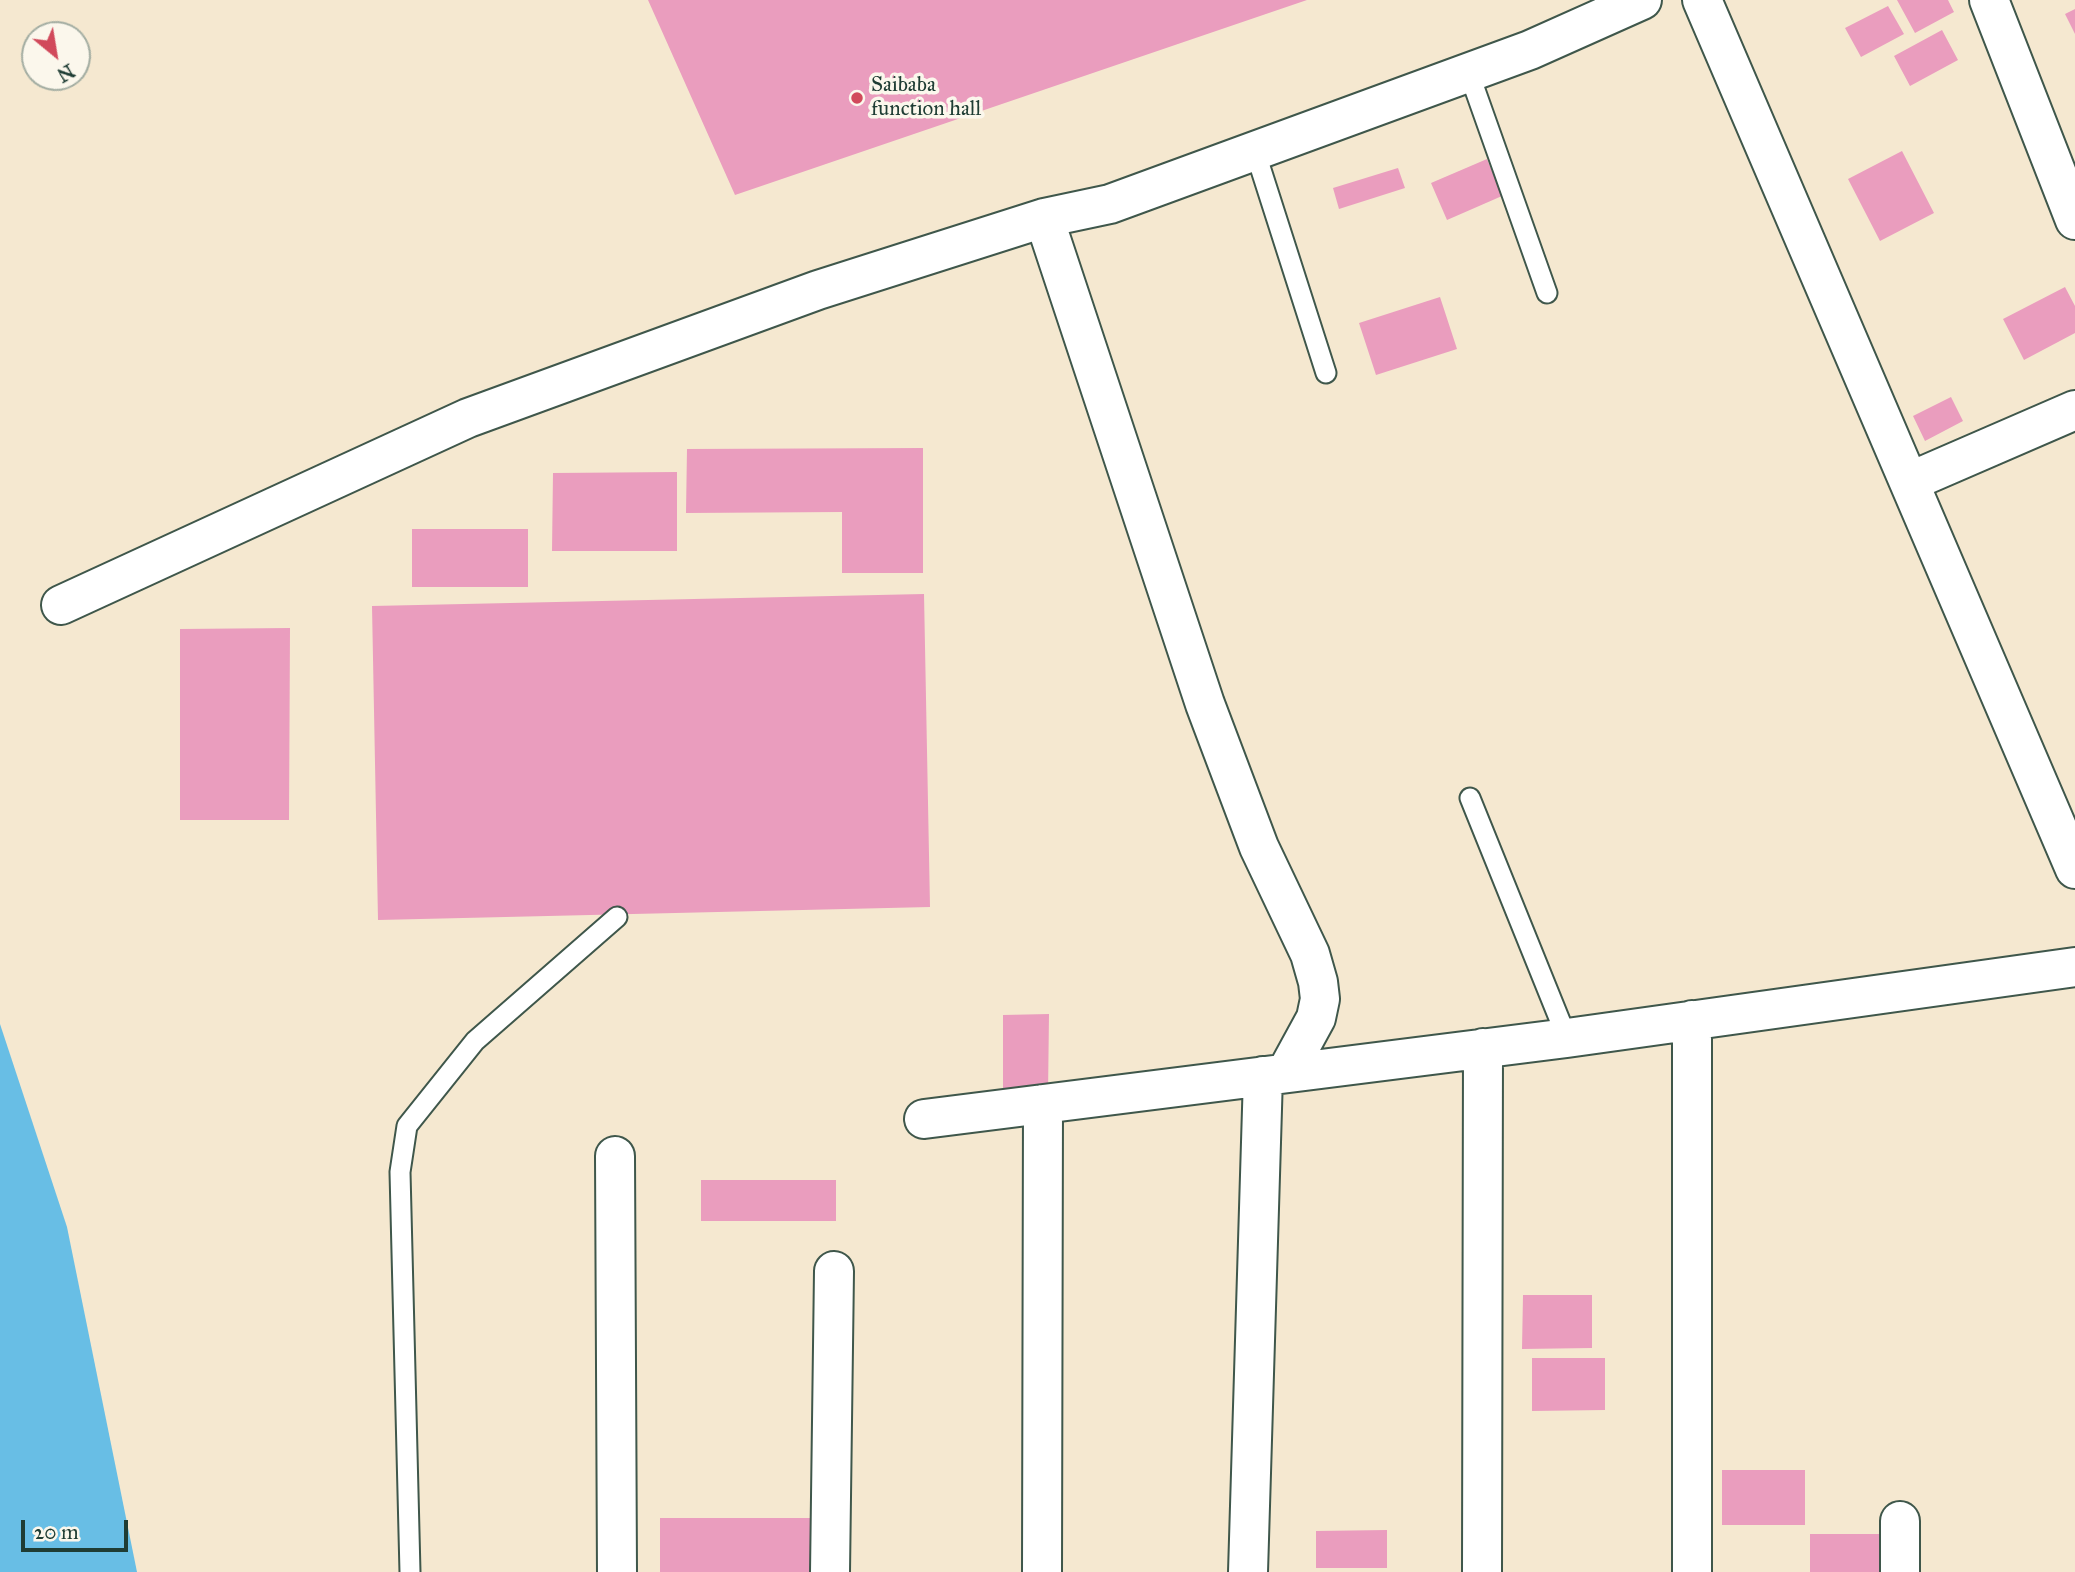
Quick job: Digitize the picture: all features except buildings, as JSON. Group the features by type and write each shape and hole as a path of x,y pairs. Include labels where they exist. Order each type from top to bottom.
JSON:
{"street":[{"path":"61,605 468,418 818,290 1044,218 1110,204 1530,50 1642,0"},
{"path":"1702,0 2075,869"},
{"path":"1989,0 2075,220"},
{"path":"1044,218 1205,704 1259,847 1310,954 1318,982 1320,999 1316,1018 1274,1074 1248,1572"},
{"path":"1909,482 2075,410"},
{"path":"924,1119 1567,1038 2075,967"},
{"path":"1692,1020 1692,1572"},
{"path":"1482,1572 1483,1048"},
{"path":"1042,1572 1043,1104"},
{"path":"615,1156 617,1572"},
{"path":"830,1572 834,1271"},
{"path":"1899,1572 1900,1521"}],"lane":[{"path":"1469,73 1547,293"},
{"path":"1255,151 1326,373"},
{"path":"1471,798 1567,1038"},
{"path":"410,1572 401,1172 407,1126 475,1041 617,917"}],"water":[{"path":"0,1024 67,1227 137,1572 0,1572"}],"place":[{"name":"Saibaba function hall","path":"857,98"}]}
